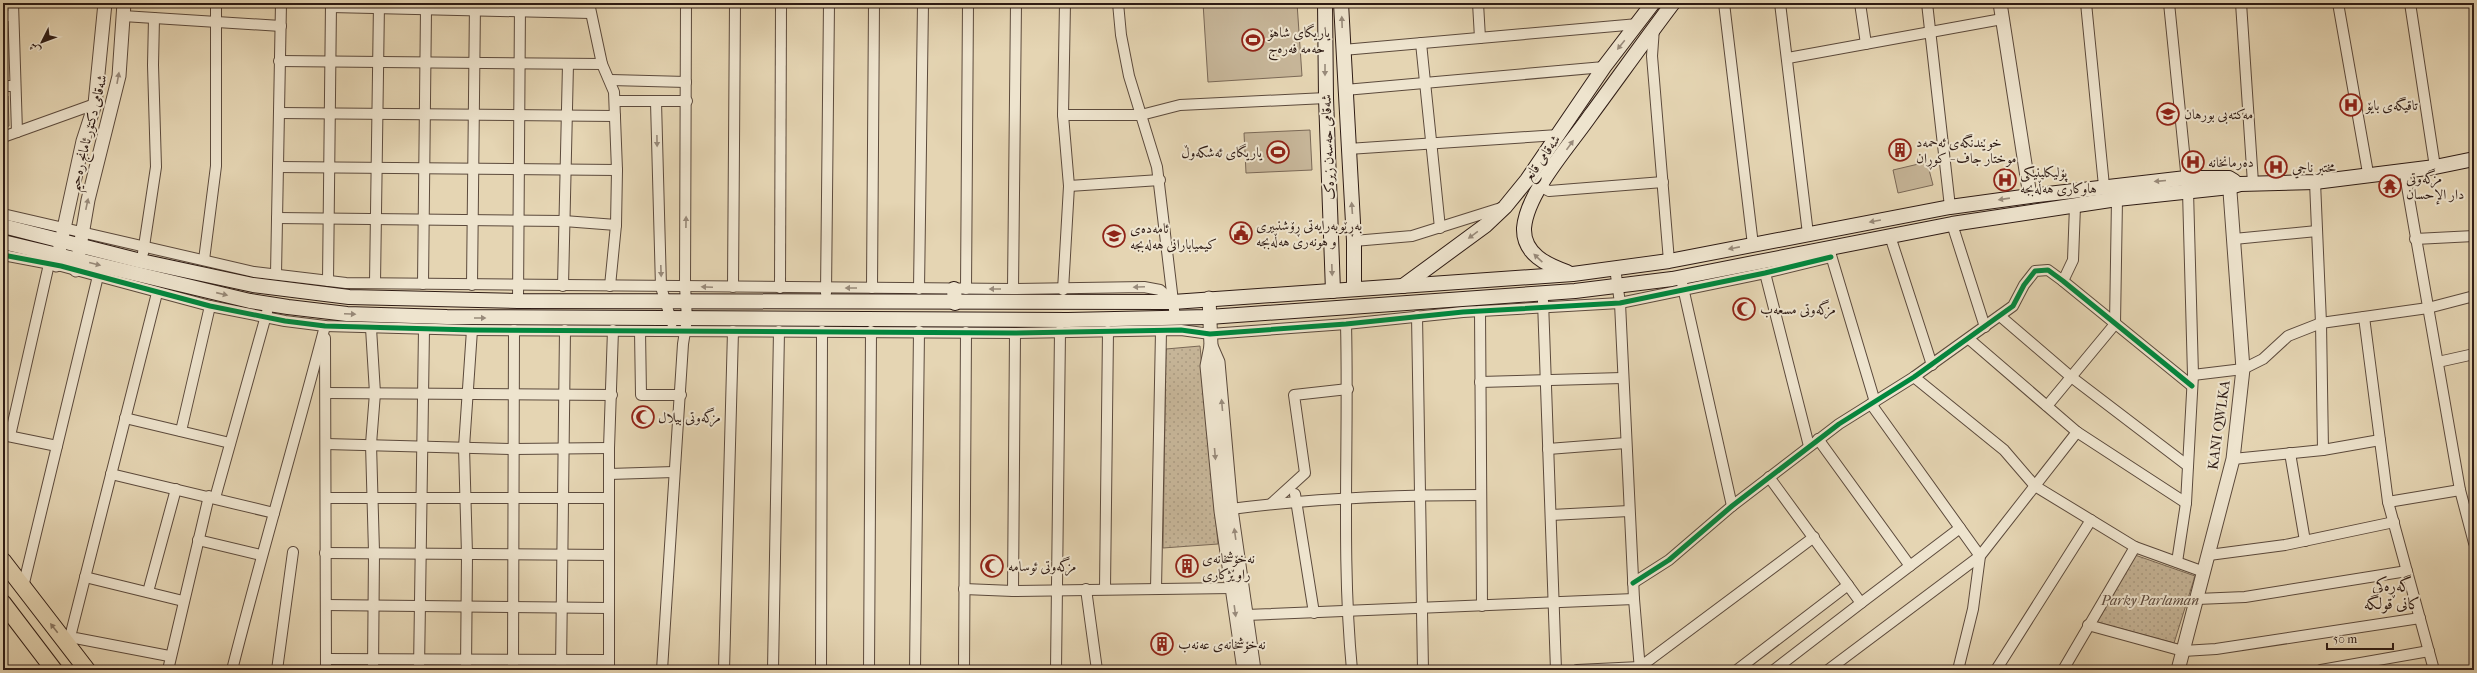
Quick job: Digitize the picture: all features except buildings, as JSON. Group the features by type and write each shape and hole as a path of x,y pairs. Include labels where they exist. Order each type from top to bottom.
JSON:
{"main road":[{"name":"شەقامی حەسەن زیرەک","path":"1325,3 1326,98 1333,290"},
{"name":"شەقامی حەسەن زیرەک","path":"1341,3 1354,241 1354,289"},
{"name":"شەقامی قانع","path":"1403,286 1486,225 1505,207 1537,165 1604,67 1653,3"},
{"name":"شەقامی قانع","path":"1573,274 1538,260 1529,247 1524,229 1529,206 1549,174 1673,3"},
{"path":"3,226 81,238 253,285 325,295 518,301 686,300 826,302 958,294 1173,302 1209,298 1573,274 1669,261 1950,208 2104,186 2315,182 2368,173 2435,167 2474,159"},
{"path":"1537,165 1549,174"},
{"path":"3,242 54,261 77,265 138,282 267,311 327,312 447,323 673,325 851,324 1065,327 1175,318 1543,300 1618,286 1682,283 1830,252 1890,236 1952,224 2117,200 2187,185"},
{"path":"3,561 69,642 87,670"},
{"path":"3,603 54,670"}],"street":[{"path":"13,3 8,16 15,86 16,132"},
{"name":"شەقامی دکتۆر ئامانج رەحیم","path":"54,261 83,141 95,104 106,3"},
{"name":"شەقامی دکتۆر ئامانج رەحیم","path":"77,265 81,238 119,76 124,3"},
{"path":"204,260 216,166 216,3"},
{"path":"276,274 281,3"},
{"path":"662,670 674,472 681,395 683,344 686,325 686,3"},
{"path":"734,288 735,3"},
{"path":"780,288 781,3"},
{"path":"826,302 829,3"},
{"path":"872,288 874,3"},
{"path":"920,289 923,3"},
{"path":"958,294 968,3"},
{"path":"1013,289 1016,3"},
{"path":"1063,290 1069,186 1063,116 1065,3"},
{"path":"1118,3 1123,48 1140,115 1160,180 1175,318"},
{"path":"1478,3 1480,38"},
{"path":"1724,3 1753,244"},
{"path":"1780,3 1788,58 1808,234"},
{"path":"1860,3 1866,44"},
{"path":"1927,3 1950,208"},
{"path":"2000,3 2030,196"},
{"path":"2086,3 2104,186"},
{"path":"2169,3 2187,185 2193,375 2186,503 2177,562"},
{"path":"2238,183 2241,3"},
{"path":"2338,3 2368,173"},
{"path":"2410,3 2435,167"},
{"path":"328,281 332,62 331,5 379,6 426,10 475,7 590,8 602,64 611,80 615,101 618,170 616,225 610,286"},
{"path":"375,283 379,6"},
{"path":"472,285 475,7"},
{"path":"518,301 516,286 520,169 520,7"},
{"path":"423,284 426,10"},
{"path":"123,16 281,26"},
{"path":"138,282 156,167 153,65 154,18"},
{"path":"1788,58 2002,19"},
{"path":"1343,50 1638,24"},
{"path":"1654,28 1652,56 1669,261"},
{"path":"1421,43 1440,228"},
{"path":"279,62 602,64"},
{"path":"563,286 568,64"},
{"path":"1345,90 1604,67"},
{"path":"611,80 686,82"},
{"path":"3,86 15,86"},
{"path":"1063,116 1140,115 1180,105 1326,98"},
{"path":"615,101 687,101"},
{"path":"656,102 661,287 673,325 683,344"},
{"path":"3,137 95,104"},
{"path":"279,113 615,116"},
{"path":"1348,149 1558,135"},
{"path":"278,167 618,170"},
{"path":"2404,169 2460,490 2474,543"},
{"path":"1069,186 1160,180"},
{"path":"1541,187 1549,191 1662,182"},
{"path":"2315,182 2321,323 2323,450"},
{"name":"KANI QWLKA","path":"2178,670 2233,459 2243,369 2234,239 2238,183"},
{"path":"2047,406 2070,376 2115,324 2117,200"},
{"path":"2064,281 2073,260 2075,206"},
{"path":"1354,241 1395,238 1440,228 1505,207"},
{"path":"3,214 61,234"},
{"path":"277,218 519,220 564,221 616,225"},
{"path":"1952,224 1985,327"},
{"path":"2234,239 2317,231"},
{"path":"1890,236 1932,365"},
{"path":"2415,239 2474,236"},
{"path":"686,325 733,331 822,331 851,324 871,331 1015,333 1065,327 1108,331 1186,330 1210,340 1417,316 1480,311 1543,300 1620,302 1682,283 1765,273 1830,252 1873,403 1980,556 1974,609 1958,670"},
{"path":"143,254 204,260 254,272 328,281 516,286 872,288 920,289 958,294 1013,289 1063,290 1150,287 1160,290 1173,302"},
{"path":"3,255 54,261 6,436 57,446"},
{"path":"77,265 98,276 138,282 157,293 210,306 267,311 325,326 424,329 447,323 472,330 640,330 673,325"},
{"path":"1615,268 1620,302 1622,378 1629,511 1640,669"},
{"path":"1633,583 1668,560 1732,506 1818,439 1932,365 2013,306 2024,285 2035,271 2048,270 2064,281 2192,386"},
{"path":"1765,273 1809,446"},
{"path":"23,587 98,276"},
{"path":"1682,283 1732,506"},
{"path":"157,293 69,642 169,656"},
{"path":"2193,375 2243,369 2263,359 2288,336 2321,323 2428,308 2474,296"},
{"path":"1209,298 1210,340 1207,366 1220,511 1244,670"},
{"path":"1543,300 1556,670"},
{"path":"181,431 210,306"},
{"path":"168,670 169,656 198,540 230,443 267,311"},
{"path":"1480,311 1482,606"},
{"path":"1417,316 1423,670"},
{"path":"2000,316 2070,376 2188,466"},
{"path":"2364,317 2388,502 2434,670"},
{"path":"1346,324 1348,390 1346,611 1352,670"},
{"path":"325,326 327,393 326,670"},
{"path":"232,670 260,555 274,514 325,326"},
{"path":"1056,670 1065,327"},
{"path":"371,328 375,393 371,444 374,552 373,670"},
{"path":"419,670 424,329"},
{"path":"466,670 467,554 464,498 464,447 472,330"},
{"path":"513,670 514,330"},
{"path":"561,665 565,330"},
{"path":"326,659 466,658 513,660 561,665 609,665 609,448 612,395 613,330"},
{"path":"640,330 641,395 681,395"},
{"path":"724,670 733,331"},
{"path":"773,670 779,331"},
{"path":"821,670 822,331"},
{"path":"869,670 871,331"},
{"path":"915,670 919,331"},
{"path":"1105,589 1108,331"},
{"path":"1156,588 1161,331"},
{"path":"964,670 966,332"},
{"path":"1013,591 1015,333"},
{"path":"1969,339 2077,432 2186,503"},
{"path":"1210,340 1218,362 1231,509 1254,670"},
{"path":"2438,362 2474,354"},
{"path":"1914,377 2004,450 2035,486 2135,547 2204,572"},
{"path":"1480,382 1622,378"},
{"path":"1272,503 1305,474 1294,395 1348,390"},
{"path":"327,393 612,395"},
{"path":"125,418 230,443"},
{"path":"1828,670 1980,556 2077,432"},
{"path":"1818,439 1910,566"},
{"path":"2233,459 2323,450 2380,440"},
{"path":"1548,449 1626,443"},
{"path":"326,444 371,444 422,448 609,448"},
{"path":"2290,453 2305,540"},
{"path":"609,474 674,472"},
{"path":"111,474 212,497 274,514"},
{"path":"1769,477 1861,603"},
{"path":"1294,484 1314,613"},
{"path":"148,592 176,489"},
{"path":"2388,502 2460,490"},
{"path":"1231,509 1296,500 1419,495 1481,495"},
{"path":"326,498 609,498"},
{"path":"1551,515 1629,511"},
{"path":"1996,670 2091,520"},
{"path":"2208,555 2305,540 2394,522"},
{"path":"1774,670 1960,528"},
{"path":"1577,670 1640,669 1814,537"},
{"path":"198,540 260,555"},
{"path":"2062,670 2135,547"},
{"path":"277,670 293,552"},
{"path":"326,552 609,555"},
{"path":"2197,599 2245,597 2407,571"},
{"path":"85,577 183,601"},
{"path":"1737,670 1848,585"},
{"path":"964,589 1013,591 1057,589 1232,588"},
{"path":"1086,589 1097,670"},
{"path":"1246,615 1634,599"},
{"path":"326,605 373,604 609,608"},
{"path":"2088,625 2183,651 2216,649 2420,618"},
{"path":"2321,670 2428,651"}],"green space":[{"name":"یاریگای شاهۆ حەمە فەرەج","path":"1203,3 1297,3 1302,76 1208,82"},
{"path":"3,96 8,96 9,126 3,128"},
{"name":"یاریگای ئەشکەوڵ","path":"1310,130 1312,170 1246,173 1244,133"},
{"path":"1927,162 1933,185 1898,193 1893,170"},
{"path":"1200,346 1218,544 1163,548 1166,349"},
{"name":"Parky Parlaman","path":"2135,555 2195,576 2174,643 2097,622"}],"cycle path":[{"path":"3,255 61,266 210,306 285,321 325,326 472,330 1015,333 1181,330 1210,334 1346,324 1463,312 1620,303 1765,273 1831,257"},
{"path":"1633,583 1669,560 1732,506 1839,424 1914,377 2013,306 2024,285 2035,271 2048,270 2192,386"}],"place":[{"name":"یاریگای شاهۆ حەمە فەرەج","path":"1253,40"},
{"name":"تاقیگەی بایۆ","path":"2351,105"},
{"name":"مەکتەبی بورهان","path":"2168,114"},
{"name":"خوێندنگەی ئەحمەد موختار جاف - کوڕان","path":"1900,150"},
{"name":"یاریگای ئەشکەوڵ","path":"1278,152"},
{"name":"دەرمانخانە","path":"2193,162"},
{"name":"مختبر ناجي","path":"2276,167"},
{"name":"پۆلیکلینیکی هاوکاری هەڵەبجە","path":"2005,180"},
{"name":"مزگەوتی دار الإحسان","path":"2390,186"},
{"name":"بەڕێوبەرایەتی ڕۆشنبیری و هونەری هەڵەبجە","path":"1241,233"},
{"name":"ئامەدەی کیمیابارانی هەلەبجە","path":"1114,236"},
{"name":"مزگەوتی مسعەب","path":"1744,309"},
{"name":"مزگەوتی بیلال","path":"643,417"},
{"name":"مزگەوتی ئوسامە","path":"992,566"},
{"name":"نەخۆشخانەی راوێژکاری","path":"1187,566"},
{"name":"نەخۆشخانەی عەنەب","path":"1162,644"}],"district":[{"name":"گەڕەکی کانی قولگە","path":"2392,594"}]}
